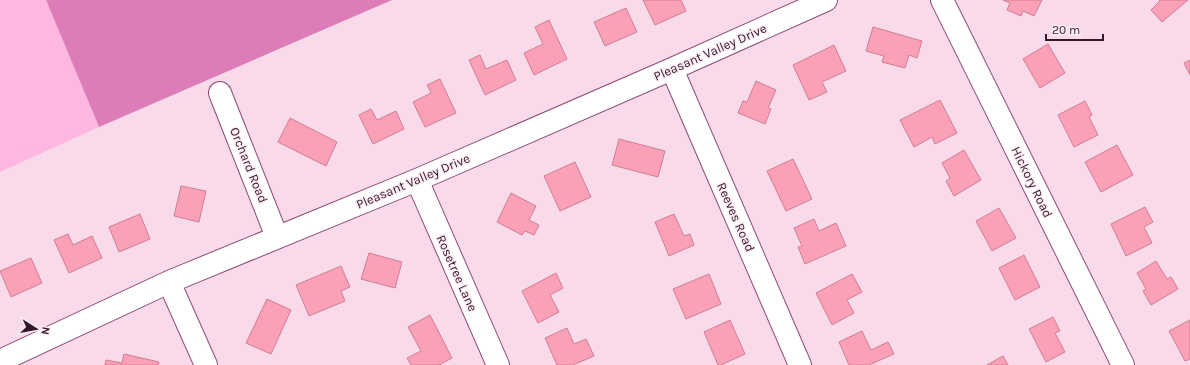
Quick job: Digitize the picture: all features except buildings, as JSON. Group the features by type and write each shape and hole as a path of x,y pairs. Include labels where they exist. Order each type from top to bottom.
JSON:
{"street":[{"name":"Pleasant Valley Drive","path":"0,361 169,282 417,180 826,0"},
{"name":"Hickory Road","path":"942,0 1123,365"},
{"name":"Reeves Road","path":"672,69 800,365"},
{"name":"Orchard Road","path":"220,93 277,237"},
{"name":"Rosetree Lane","path":"417,180 498,365"},
{"path":"169,282 206,365"}],"shaded area":[{"path":"0,0 46,0 99,127 0,172"},
{"path":"46,0 392,0 99,127"}]}
